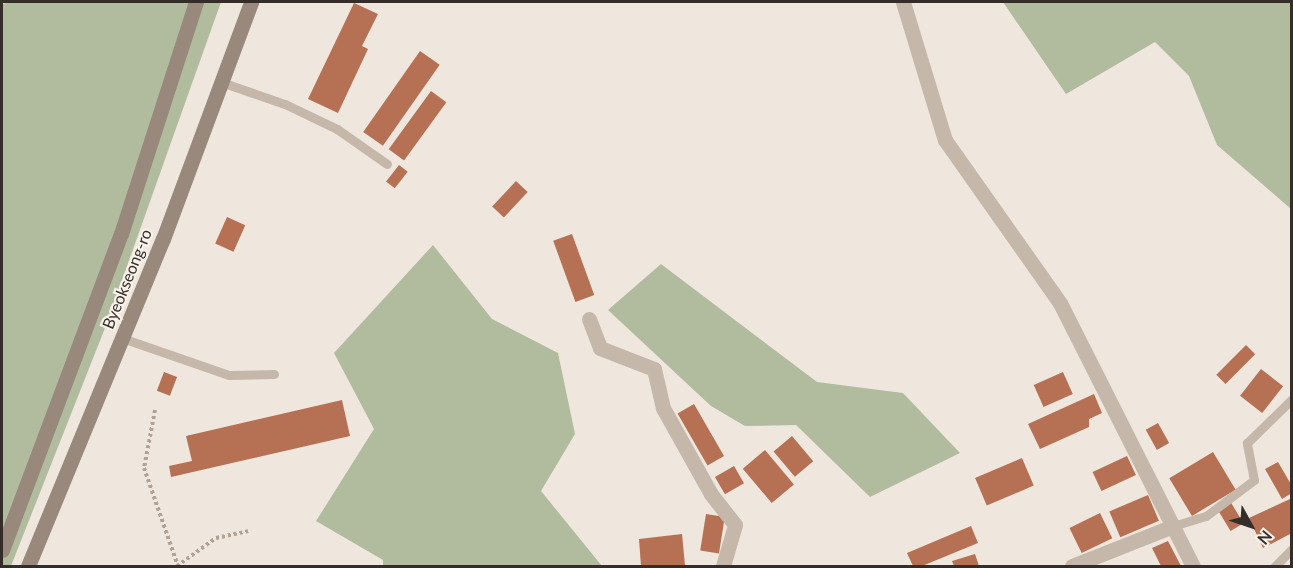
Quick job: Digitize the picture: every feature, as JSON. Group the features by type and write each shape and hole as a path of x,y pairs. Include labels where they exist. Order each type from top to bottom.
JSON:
{"main road":[{"name":"Byeokseong-ro","path":"2,550 121,234 196,2"},
{"name":"Byeokseong-ro","path":"28,567 122,338 251,2"}],"street":[{"path":"903,2 945,140 1060,303 1193,567"},
{"path":"589,319 600,348 654,369 663,408 711,494 735,525 723,567"},
{"path":"1072,567 1173,526"}],"lane":[{"path":"221,82 285,104 337,129 387,164"},
{"path":"122,338 229,375 274,374"},
{"path":"1173,526 1206,516 1254,480 1247,443 1292,399"},
{"path":"1275,567 1292,549"}],"path":[{"path":"155,410 144,468 177,566 216,538 248,531"}],"green space":[{"path":"11,2 221,2 105,328 11,566 2,566 2,4"},
{"path":"1003,2 1291,2 1291,209 1217,145 1189,76 1155,42 1066,94"},
{"path":"433,245 492,319 558,353 575,434 541,491 602,566 383,566 383,560 316,521 374,429 334,353"},
{"path":"661,264 817,382 903,393 960,453 870,497 796,425 745,426 711,406 608,310"}],"building":[{"path":"354,3 378,14 362,46 368,49 338,113 308,99"},
{"path":"420,51 440,65 383,146 363,132"},
{"path":"431,91 446,102 404,160 389,149"},
{"path":"399,165 408,172 395,188 386,182"},
{"path":"516,181 528,192 504,218 492,207"},
{"path":"227,217 245,225 233,252 215,243"},
{"path":"572,234 594,295 575,302 553,241"},
{"path":"1246,345 1255,354 1225,384 1216,375"},
{"path":"1261,369 1283,386 1262,413 1240,396"},
{"path":"164,372 177,377 170,396 157,391"},
{"path":"1063,372 1073,394 1044,407 1034,385"},
{"path":"1094,394 1102,413 1089,419 1089,427 1040,449 1028,424"},
{"path":"342,400 350,436 171,477 169,466 192,461 186,436"},
{"path":"694,404 724,456 708,465 678,414"},
{"path":"1158,423 1169,443 1157,450 1146,430"},
{"path":"792,436 813,461 795,477 774,451"},
{"path":"765,450 794,484 772,503 743,469"},
{"path":"1213,452 1236,490 1192,516 1169,478"},
{"path":"1127,456 1136,475 1101,491 1093,472"},
{"path":"1022,458 1034,486 987,506 975,478"},
{"path":"1278,462 1292,486 1292,493 1282,499 1265,469"},
{"path":"734,466 744,483 725,494 715,477"},
{"path":"1148,495 1159,521 1120,537 1109,511"},
{"path":"1290,499 1292,533 1263,548 1249,518"},
{"path":"1230,501 1243,523 1231,531 1217,509"},
{"path":"1100,513 1112,538 1082,553 1069,528"},
{"path":"706,514 725,517 719,554 700,551"},
{"path":"971,526 978,543 922,566 913,566 907,553"},
{"path":"682,534 685,566 641,566 639,539"},
{"path":"1168,541 1181,566 1161,566 1152,548"},
{"path":"975,554 979,566 954,566 952,561"}]}
